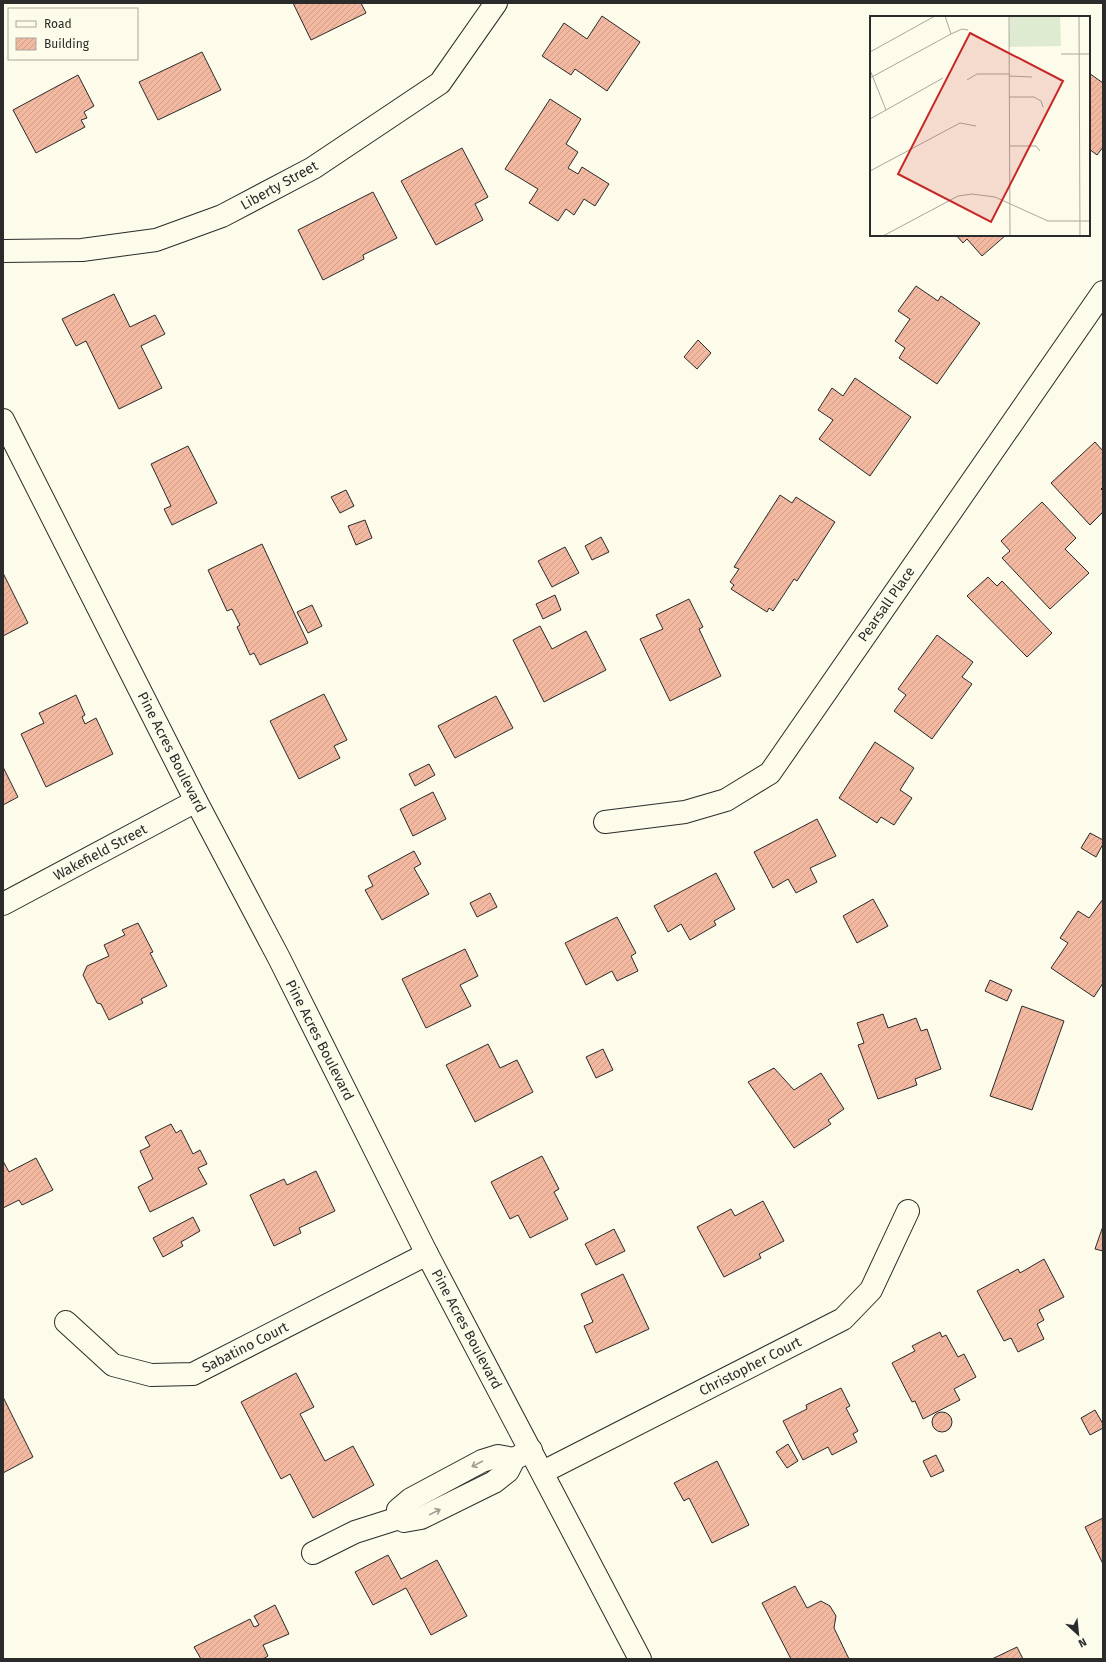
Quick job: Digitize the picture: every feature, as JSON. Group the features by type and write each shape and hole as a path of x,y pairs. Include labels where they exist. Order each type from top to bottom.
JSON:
{"street":[{"name":"Liberty Street","path":"3,251 82,250 156,240 222,216 313,168 440,83 496,3"},
{"name":"Pearsall Place","path":"605,822 685,812 726,800 770,773 1103,292"},
{"name":"Pine Acres Boulevard","path":"3,420 196,801 279,958 427,1254 523,1454 543,1472 640,1659"},
{"name":"Wakefield Street","path":"3,904 196,801"},
{"name":"Christopher Court","path":"543,1472 843,1319 870,1290 908,1211"},
{"name":"Sabatino Court","path":"66,1322 113,1364 151,1375 193,1374 427,1254"},
{"path":"313,1553 355,1532 399,1518 404,1521 421,1518 494,1482 508,1471 523,1454"}],"building":[{"path":"293,3 361,3 366,13 311,40"},
{"path":"602,16 640,42 607,91 575,69 571,75 542,56 564,23 587,39"},
{"path":"202,52 221,90 158,120 139,82"},
{"path":"1090,74 1103,83 1103,147 1097,155 1090,150"},
{"path":"78,75 94,106 84,112 87,118 81,120 85,127 36,153 13,110"},
{"path":"550,99 581,119 566,144 578,152 568,168 578,174 582,167 609,184 595,206 584,199 574,215 566,209 558,221 529,203 538,189 505,169"},
{"path":"462,148 488,197 475,204 483,220 436,245 401,181"},
{"path":"373,192 397,238 363,255 364,259 323,280 298,230"},
{"path":"957,236 1005,236 982,256 967,239 963,243"},
{"path":"916,286 938,301 941,296 980,323 937,384 899,358 905,348 895,341 910,319 898,311"},
{"path":"114,294 130,327 155,315 165,334 141,346 162,388 119,409 86,341 76,346 62,319"},
{"path":"698,340 711,353 697,369 684,357"},
{"path":"855,378 911,417 870,476 819,439 833,420 818,410 832,388 843,396"},
{"path":"1095,442 1103,451 1103,487 1101,489 1103,491 1103,512 1090,525 1051,483"},
{"path":"188,446 217,503 172,525 164,509 171,506 151,464"},
{"path":"346,490 354,506 340,513 331,497"},
{"path":"780,495 792,503 796,497 835,522 797,581 794,579 773,611 769,608 767,612 731,589 734,585 730,582 739,569 734,567"},
{"path":"1042,502 1076,538 1065,549 1089,573 1050,609 1002,558 1010,551 1001,541"},
{"path":"365,520 372,538 356,545 348,526"},
{"path":"601,537 609,552 592,560 585,546"},
{"path":"262,544 308,643 260,665 254,653 250,655 237,627 240,625 232,609 227,611 208,570"},
{"path":"565,547 579,573 552,587 538,561"},
{"path":"3,573 28,623 3,636"},
{"path":"988,577 997,586 1002,581 1052,633 1027,657 967,596"},
{"path":"555,595 561,610 543,619 536,604"},
{"path":"689,599 703,627 699,629 721,676 670,701 640,639 663,629 656,615"},
{"path":"312,605 322,626 308,633 297,612"},
{"path":"540,626 552,649 586,631 606,670 544,702 513,640"},
{"path":"937,635 973,662 962,677 972,684 932,739 894,711 906,695 898,689"},
{"path":"324,694 347,740 334,746 340,758 299,779 270,721"},
{"path":"76,695 85,715 82,717 85,724 96,718 113,754 46,787 21,734 44,723 39,713"},
{"path":"496,696 513,728 455,758 438,726"},
{"path":"875,742 914,768 900,790 912,798 894,825 881,817 877,823 839,798"},
{"path":"429,764 435,775 415,786 409,774"},
{"path":"3,767 18,797 3,805"},
{"path":"433,792 446,819 413,836 400,809"},
{"path":"817,819 836,856 810,868 817,882 796,893 788,879 773,888 754,852"},
{"path":"1090,833 1103,840 1103,844 1096,857 1081,848"},
{"path":"414,851 421,864 414,868 429,894 382,920 365,890 373,886 368,876"},
{"path":"716,873 735,909 714,921 716,925 690,940 681,924 668,932 654,906"},
{"path":"490,893 497,907 477,917 470,903"},
{"path":"873,899 888,926 857,943 843,916"},
{"path":"1103,899 1103,983 1094,997 1051,968 1068,943 1060,938 1078,911 1089,918"},
{"path":"617,917 636,953 631,956 638,971 617,981 612,971 586,985 565,943"},
{"path":"138,923 153,952 150,953 167,986 141,999 143,1003 109,1020 101,1004 97,1003 83,975 87,966 109,956 104,945 125,935 122,930"},
{"path":"465,949 478,976 460,985 471,1006 426,1028 402,979"},
{"path":"990,980 1012,990 1007,1001 985,991"},
{"path":"1022,1006 1064,1021 1032,1110 990,1096"},
{"path":"883,1014 888,1028 916,1018 921,1031 927,1029 941,1069 915,1079 917,1085 878,1099 858,1045 864,1043 857,1023"},
{"path":"488,1044 500,1068 517,1060 533,1092 475,1122 446,1065"},
{"path":"603,1049 613,1070 596,1078 586,1057"},
{"path":"774,1068 794,1090 821,1073 844,1109 828,1120 831,1124 794,1148 748,1082"},
{"path":"171,1124 176,1133 181,1130 193,1154 200,1150 207,1164 198,1168 207,1184 150,1212 138,1187 153,1179 140,1151 150,1146 145,1137"},
{"path":"542,1156 559,1189 554,1192 568,1219 530,1238 518,1215 510,1219 491,1182"},
{"path":"36,1158 53,1190 22,1205 19,1200 3,1208 3,1161 9,1172"},
{"path":"316,1171 335,1211 299,1228 301,1233 274,1246 250,1195 284,1179 287,1185"},
{"path":"763,1201 784,1241 759,1254 761,1258 724,1277 697,1227 731,1209 735,1216"},
{"path":"193,1217 200,1231 181,1242 183,1246 163,1257 153,1238"},
{"path":"1103,1226 1103,1251 1095,1249"},
{"path":"614,1229 625,1251 596,1265 585,1244"},
{"path":"1044,1259 1064,1297 1039,1310 1044,1320 1037,1324 1044,1339 1018,1352 1011,1338 1004,1341 977,1291 1018,1269 1020,1273"},
{"path":"623,1274 649,1329 596,1353 584,1326 593,1322 581,1294"},
{"path":"940,1332 942,1337 946,1335 958,1357 964,1354 976,1377 954,1389 960,1400 923,1419 915,1401 912,1402 892,1363 915,1351 912,1346"},
{"path":"296,1373 314,1407 300,1414 325,1461 353,1446 374,1485 313,1518 290,1474 281,1479 241,1402"},
{"path":"841,1388 850,1406 846,1408 858,1431 853,1434 857,1442 832,1455 828,1447 803,1460 783,1421 807,1409 806,1405"},
{"path":"3,1397 33,1457 3,1473"},
{"path":"1095,1410 1103,1424 1103,1428 1090,1435 1081,1418"},
{"path":"942,1412 949,1415 952,1422 949,1429 942,1432 935,1429 932,1422 935,1415"},
{"path":"788,1444 798,1461 787,1468 776,1452"},
{"path":"936,1455 944,1471 931,1477 923,1461"},
{"path":"717,1461 749,1525 712,1543 689,1498 684,1501 674,1483"},
{"path":"1103,1518 1103,1564 1085,1527"},
{"path":"388,1555 401,1579 437,1560 467,1616 431,1635 406,1588 373,1605 355,1572"},
{"path":"795,1586 807,1608 821,1601 830,1606 836,1616 834,1628 849,1659 791,1659 762,1603"},
{"path":"275,1605 289,1634 263,1645 268,1656 263,1659 201,1659 194,1647 250,1619 254,1627 259,1625 254,1616"},
{"path":"1017,1647 1023,1659 992,1659"}]}
